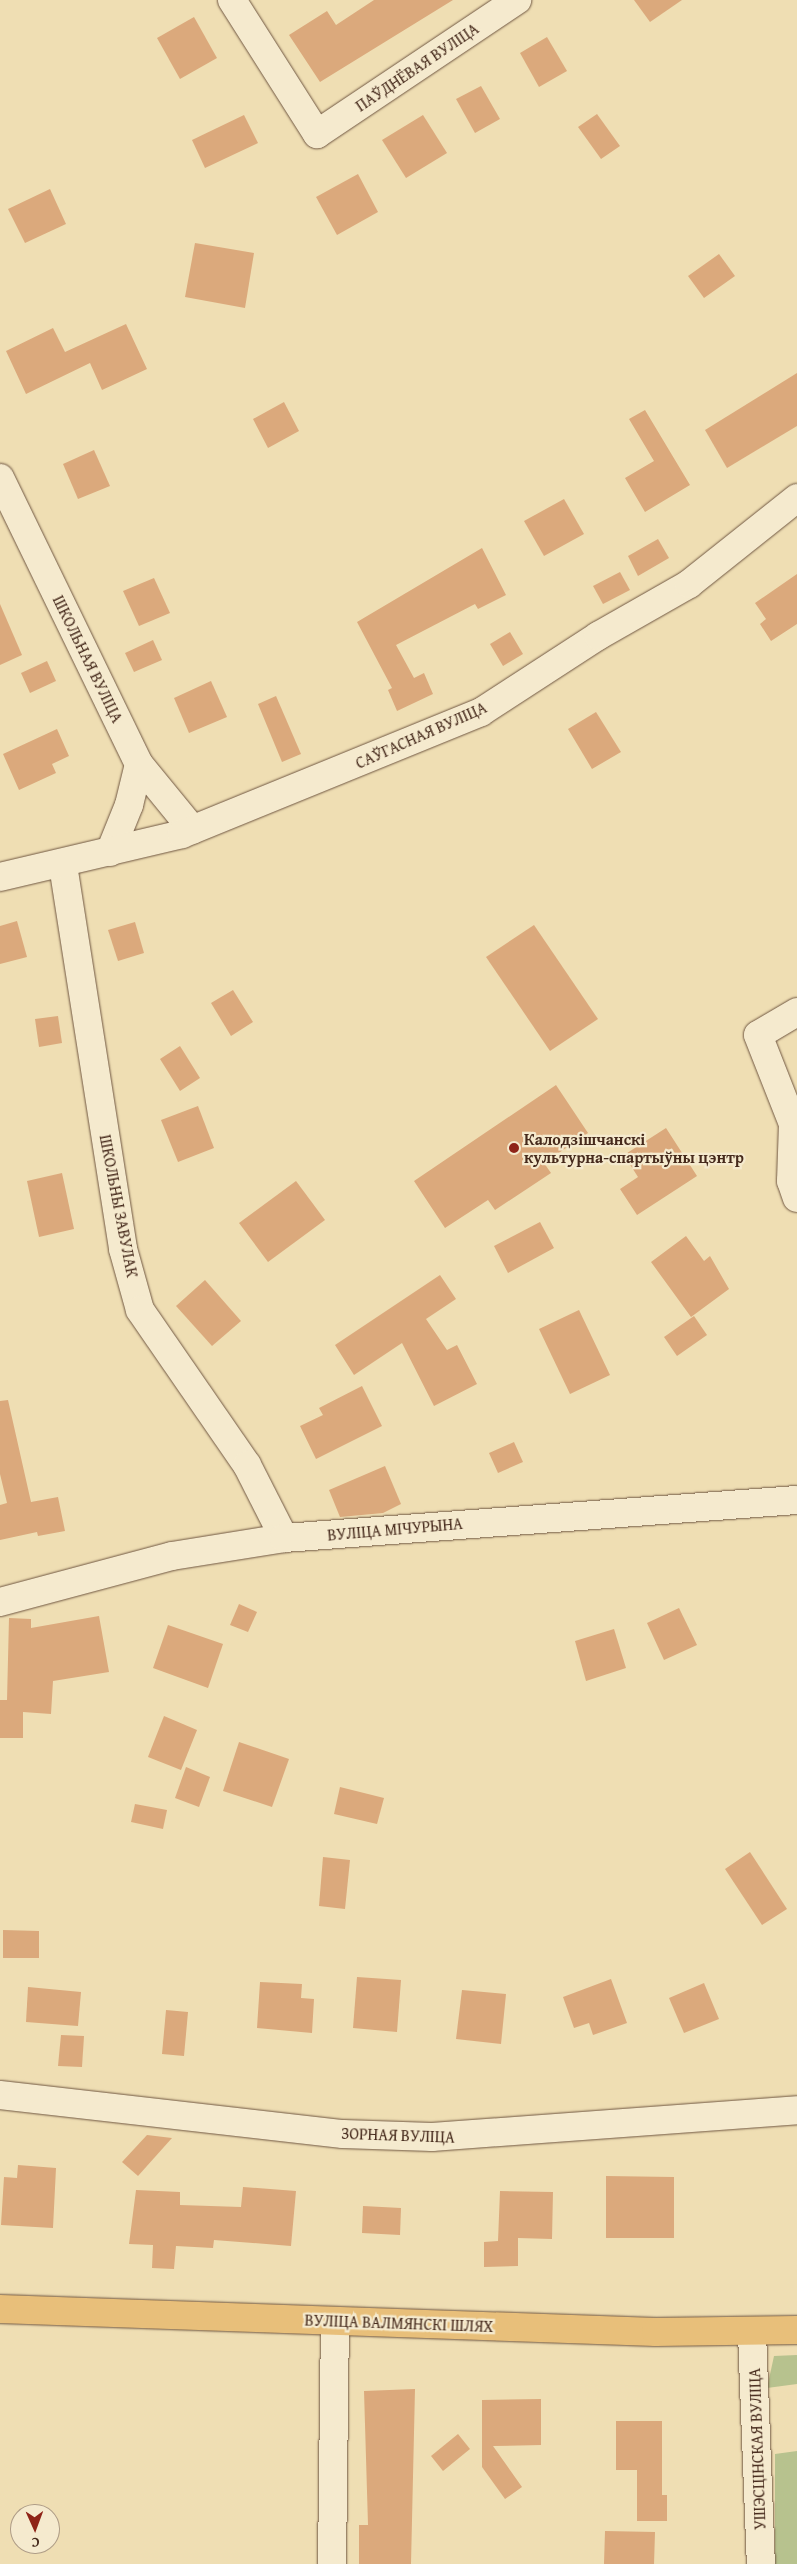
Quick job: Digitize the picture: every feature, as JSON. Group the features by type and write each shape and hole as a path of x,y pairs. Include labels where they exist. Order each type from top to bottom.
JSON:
{"main road":[{"name":"ВУЛІЦА ВАЛМЯНСКІ ШЛЯХ","path":"0,2309 752,2333 797,2330"}],"street":[{"name":"ПАЎДНЁВАЯ ВУЛІЦА","path":"232,0 317,134 517,0"},
{"name":"ШКОЛЬНАЯ ВУЛІЦА","path":"0,478 139,764 193,830"},
{"name":"САЎГАСНАЯ ВУЛІЦА","path":"0,877 63,865 193,830 481,712 598,636 689,584 797,498"},
{"path":"110,852 129,805 139,764"},
{"name":"ШКОЛЬНЫ ЗАВУЛАК","path":"63,865 124,1249 140,1310 247,1465 284,1538"},
{"path":"797,1012 758,1035 793,1124 791,1181 797,1198"},
{"name":"ВУЛІЦА МІЧУРЫНА","path":"0,1602 172,1556 284,1538 797,1500"},
{"name":"ЗОРНАЯ ВУЛІЦА","path":"0,2095 343,2134 432,2138 797,2110"},
{"path":"332,2564 335,2321"},
{"name":"УШЭСЦІНСКАЯ ВУЛІЦА","path":"752,2333 761,2564"}],"green space":[{"path":"797,2355 797,2384 767,2388 774,2356"},
{"path":"797,2451 797,2564 775,2564 775,2454"}],"building":[{"path":"374,0 453,0 320,82 289,35 327,11 336,25"},
{"path":"634,0 682,0 650,22"},
{"path":"194,17 217,58 180,79 157,38"},
{"path":"547,37 567,71 539,87 520,53"},
{"path":"481,86 500,119 475,133 456,99"},
{"path":"597,114 620,146 601,159 578,127"},
{"path":"244,115 258,143 205,168 192,140"},
{"path":"423,115 447,153 406,178 382,140"},
{"path":"358,174 378,212 337,235 316,197"},
{"path":"50,189 66,224 25,243 8,209"},
{"path":"195,243 254,253 245,308 185,297"},
{"path":"719,254 735,276 704,298 688,276"},
{"path":"126,324 147,369 102,390 90,363 26,394 6,351 53,328 65,352"},
{"path":"797,373 797,426 727,468 705,430"},
{"path":"284,402 299,431 268,448 253,419"},
{"path":"645,410 690,485 645,512 625,478 654,461 629,419"},
{"path":"94,450 110,486 78,499 63,464"},
{"path":"564,499 584,534 544,556 524,521"},
{"path":"658,539 669,558 638,576 628,556"},
{"path":"482,548 506,595 478,609 475,604 396,645 414,678 424,673 433,694 397,711 388,690 392,688 357,622"},
{"path":"620,572 630,590 603,604 593,586"},
{"path":"797,574 797,624 771,641 760,624 766,619 755,603"},
{"path":"154,578 170,613 139,626 123,591"},
{"path":"0,604 22,655 0,665"},
{"path":"510,632 523,654 503,666 490,644"},
{"path":"153,640 162,660 134,672 125,653"},
{"path":"47,661 56,681 30,693 21,673"},
{"path":"211,681 227,717 189,733 174,698"},
{"path":"276,696 301,754 282,762 258,704"},
{"path":"596,712 621,752 592,769 568,729"},
{"path":"57,729 69,756 52,764 56,773 19,790 3,754"},
{"path":"17,921 27,957 0,964 0,926"},
{"path":"135,922 144,953 118,961 108,930"},
{"path":"534,925 598,1019 550,1051 486,957"},
{"path":"233,990 253,1022 231,1036 211,1003"},
{"path":"58,1016 62,1043 39,1047 35,1019"},
{"path":"180,1046 200,1078 180,1091 160,1059"},
{"name":"Калодзішчанскі культурна-спартыўны цэнтр","path":"556,1085 588,1133 544,1163 551,1173 495,1210 488,1200 445,1228 414,1181"},
{"path":"198,1106 214,1148 178,1162 161,1120"},
{"path":"666,1128 697,1176 637,1215 620,1189 638,1177 624,1155"},
{"path":"62,1173 74,1229 39,1237 27,1181"},
{"path":"296,1181 325,1220 268,1262 239,1223"},
{"path":"540,1222 554,1248 508,1273 494,1246"},
{"path":"686,1236 704,1261 710,1256 729,1289 691,1317 651,1262"},
{"path":"440,1275 456,1299 426,1319 447,1350 457,1345 477,1384 434,1406 402,1343 354,1375 335,1345"},
{"path":"205,1280 241,1321 212,1346 176,1306"},
{"path":"579,1310 610,1375 570,1394 539,1329"},
{"path":"694,1316 707,1335 677,1356 664,1337"},
{"path":"362,1386 382,1426 316,1459 300,1426 323,1415 319,1408"},
{"path":"8,1400 31,1502 58,1497 65,1531 38,1536 37,1532 0,1540 0,1505 7,1503 0,1474 0,1401"},
{"path":"514,1442 523,1462 498,1473 489,1453"},
{"path":"385,1466 401,1504 383,1513 340,1517 329,1490"},
{"path":"239,1604 257,1612 248,1632 230,1625"},
{"path":"679,1608 697,1645 664,1660 647,1623"},
{"path":"99,1616 109,1672 53,1681 51,1714 23,1712 23,1738 0,1738 0,1700 7,1700 9,1618 31,1619 31,1628"},
{"path":"168,1625 223,1644 208,1688 153,1668"},
{"path":"614,1629 626,1668 586,1681 575,1641"},
{"path":"164,1716 197,1730 181,1770 148,1757"},
{"path":"239,1742 289,1759 272,1807 223,1791"},
{"path":"186,1767 210,1777 199,1807 175,1798"},
{"path":"340,1787 384,1798 377,1824 334,1814"},
{"path":"135,1804 167,1810 163,1829 131,1822"},
{"path":"750,1852 787,1909 762,1925 725,1869"},
{"path":"323,1857 350,1860 345,1909 319,1906"},
{"path":"3,1930 39,1931 39,1958 3,1958"},
{"path":"357,1977 401,1980 397,2032 353,2028"},
{"path":"611,1979 627,2023 593,2035 589,2023 574,2028 563,1997"},
{"path":"260,1982 302,1984 301,1998 314,1999 312,2033 257,2028"},
{"path":"704,1983 719,2019 684,2033 669,1998"},
{"path":"28,1987 81,1992 78,2026 26,2022"},
{"path":"462,1990 506,1994 501,2044 456,2039"},
{"path":"166,2010 188,2012 184,2056 162,2054"},
{"path":"61,2035 84,2036 82,2067 58,2066"},
{"path":"147,2135 172,2138 138,2176 122,2162"},
{"path":"18,2165 56,2168 53,2228 1,2225 4,2177 17,2178"},
{"path":"606,2176 674,2177 674,2238 606,2238"},
{"path":"243,2187 296,2191 291,2246 214,2240 213,2248 176,2246 174,2269 152,2268 153,2245 129,2244 136,2190 180,2192 180,2205 241,2207"},
{"path":"500,2191 553,2192 552,2239 518,2238 518,2266 484,2267 484,2242 498,2241"},
{"path":"363,2206 401,2208 400,2235 362,2233"},
{"path":"415,2389 411,2564 359,2564 359,2525 368,2525 364,2391"},
{"path":"541,2399 541,2445 493,2446 522,2487 505,2499 482,2467 482,2400"},
{"path":"616,2421 662,2421 662,2495 667,2495 667,2521 637,2521 637,2470 616,2470"},
{"path":"458,2434 470,2449 443,2471 431,2456"},
{"path":"605,2531 655,2532 654,2564 604,2564"}],"place":[{"name":"Калодзішчанскі культурна-спартыўны цэнтр","path":"514,1148"}]}
